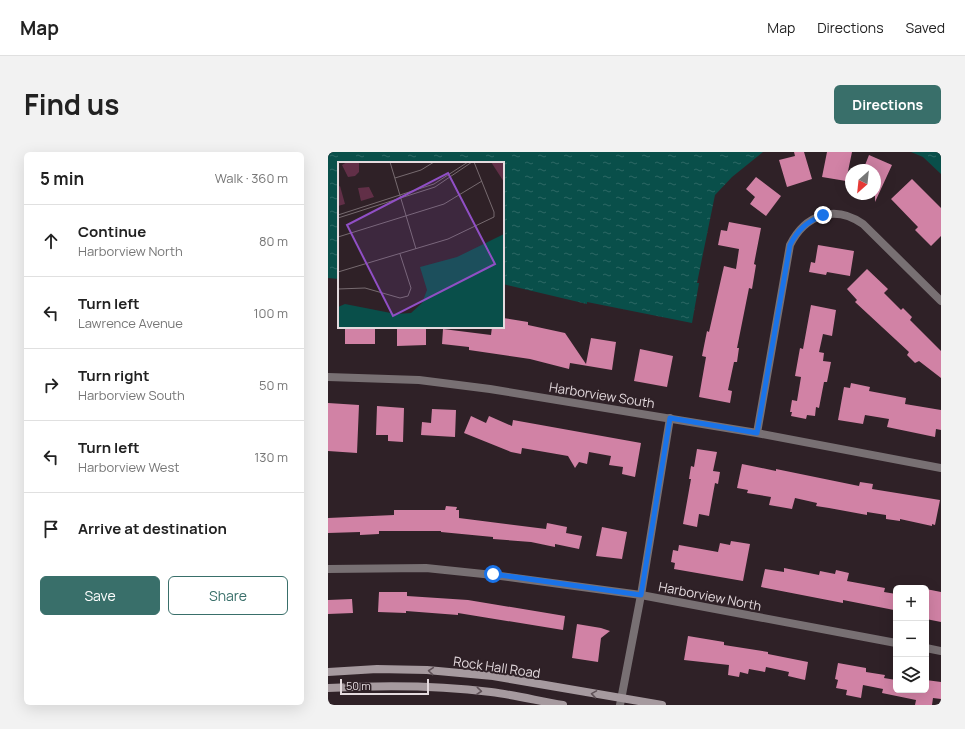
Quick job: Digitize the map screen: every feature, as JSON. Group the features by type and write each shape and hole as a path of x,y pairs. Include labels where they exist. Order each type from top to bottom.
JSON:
{"main road":[{"name":"Rock Hall Road","path":"328,672 377,669 427,670 493,676 621,702 662,705"},
{"name":"Rock Hall Road","path":"328,688 377,685 426,686 491,692 563,705"}],"street":[{"path":"757,433 790,245 797,231 808,221 823,215 841,214 856,219 863,224 941,301"},
{"name":"Harborview South","path":"328,377 419,380 450,384 670,418 941,468"},
{"path":"621,702 641,595 670,418"},
{"name":"Harborview North","path":"328,570 426,568 493,574 641,595 893,641"},
{"path":"929,649 941,651"}],"water":[{"path":"328,152 763,152 732,177 715,195 697,283 699,283 692,323 587,302 587,304 504,284 504,162 338,162 338,279 328,278"},
{"path":"911,152 941,152 941,174 923,157"}],"building":[{"path":"794,152 804,152 812,179 787,187 779,160 795,156"},
{"path":"827,152 852,152 850,164 845,164 845,181 822,177"},
{"path":"869,155 892,165 881,189 881,164 865,164"},
{"path":"756,177 781,196 766,216 750,204 755,197 746,189"},
{"path":"912,179 941,208 941,236 931,246 915,230 918,227 891,199"},
{"path":"729,222 761,228 754,264 756,265 752,289 749,288 737,348 739,348 737,362 734,362 728,390 732,391 730,403 699,397 706,357 702,356 724,266 736,269 739,249 718,245 721,230 727,231"},
{"path":"818,245 854,251 850,276 827,272 826,275 809,272 811,262 815,263"},
{"path":"867,269 888,289 884,293 901,310 903,308 912,317 910,320 941,351 941,378 919,361 915,363 907,355 909,352 855,302 857,300 847,289"},
{"path":"811,305 836,310 832,336 823,334 819,352 824,353 823,361 831,362 827,382 824,382 819,408 816,407 815,416 807,415 806,419 791,416 792,412 790,412 792,400 797,401 801,377 795,376 800,348 803,349"},
{"path":"504,318 528,322 528,325 565,333 586,364 591,338 616,342 612,370 570,363 569,369 530,359 469,350 469,347 442,344 443,329 491,335 492,328 504,328"},
{"path":"345,328 375,328 375,344 345,344"},
{"path":"397,328 426,328 426,345 397,346"},
{"path":"640,349 673,356 667,387 634,381"},
{"path":"851,383 870,387 869,391 906,398 905,404 941,410 941,430 936,429 935,437 887,427 889,419 865,415 863,424 838,420 844,387 850,388"},
{"path":"328,403 359,405 357,453 328,451"},
{"path":"377,406 404,408 403,442 388,441 388,435 376,435"},
{"path":"432,409 456,410 455,437 421,435 422,422 431,423"},
{"path":"471,416 486,423 489,416 512,426 513,420 641,443 635,477 622,474 623,467 609,465 611,456 589,452 587,464 579,462 575,468 568,456 522,448 521,454 511,452 464,433"},
{"path":"697,449 717,452 713,471 720,472 718,484 715,483 709,516 699,514 697,527 683,524 691,479 689,479 691,466 694,467"},
{"path":"742,464 776,471 776,469 859,486 860,482 873,484 872,489 940,500 935,525 932,524 932,526 900,519 900,521 886,519 886,515 867,512 867,515 816,506 817,503 795,498 792,509 769,505 771,497 747,493 748,490 737,488"},
{"path":"446,506 457,507 456,510 459,510 459,518 546,529 547,523 567,527 566,533 582,536 579,549 555,544 555,547 531,542 493,539 493,537 441,531 379,531 379,534 360,535 360,532 328,533 328,518 394,515 394,510 445,510"},
{"path":"602,527 627,532 622,559 596,556"},
{"path":"731,541 750,544 743,581 674,569 675,563 671,562 673,550 678,551 679,545 718,552 720,543 730,545"},
{"path":"784,568 819,575 820,571 835,574 836,570 849,573 847,581 885,588 884,592 893,594 893,610 843,600 843,603 761,587 765,569 784,572"},
{"path":"929,590 941,592 941,622 929,620"},
{"path":"379,592 407,592 407,596 468,600 565,616 563,630 458,613 458,615 406,611 406,613 378,612"},
{"path":"352,599 353,613 328,614 328,600"},
{"path":"577,624 610,631 601,638 598,662 572,658"},
{"path":"688,636 724,642 724,645 768,652 768,654 808,662 805,680 788,676 789,672 766,667 765,672 749,669 748,674 740,672 739,677 728,675 729,665 684,660"},
{"path":"838,663 866,668 866,672 885,675 884,678 893,680 893,693 929,693 929,680 941,682 941,699 933,698 932,705 915,705 916,700 882,693 883,689 863,685 861,698 846,695 847,690 836,688 838,680 835,679"}],"route":[{"path":"493,574 641,595 670,418 757,433 790,245 797,231 808,221 823,215"}]}
